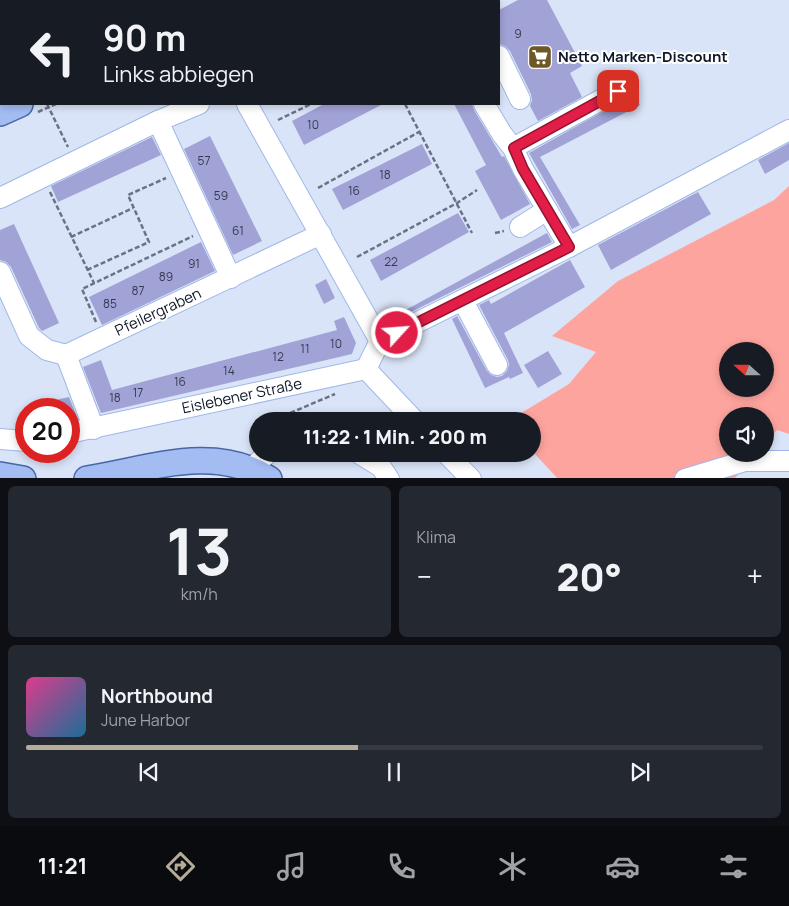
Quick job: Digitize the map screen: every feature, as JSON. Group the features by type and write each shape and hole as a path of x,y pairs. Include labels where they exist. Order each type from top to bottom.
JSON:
{"main road":[{"path":"0,113 18,105"},
{"path":"88,478 199,460 262,467"},
{"path":"0,475 23,478"}],"street":[{"path":"500,58 520,99"},
{"path":"514,148 618,91"},
{"path":"0,198 158,121 197,105"},
{"path":"248,105 380,342"},
{"path":"485,105 502,134 514,148 569,247"},
{"path":"158,121 231,278"},
{"path":"406,412 366,369 380,342 569,247 789,130"},
{"path":"520,227 547,210"},
{"name":"Pfeilergraben","path":"66,355 321,234"},
{"path":"0,272 29,336 47,350 66,355 94,428"},
{"path":"463,301 497,365"},
{"name":"Eislebener Straße","path":"80,431 366,369"},
{"path":"0,439 15,440"},
{"path":"685,478 746,461 789,461"},
{"path":"373,462 381,467 389,478"},
{"path":"455,462 471,478"}],"path":[{"path":"47,105 75,162"},
{"path":"278,120 309,105"},
{"path":"406,105 472,233"},
{"path":"318,188 420,132"},
{"path":"87,270 149,242 128,195 181,171"},
{"path":"42,178 94,283"},
{"path":"357,258 477,190"},
{"path":"71,237 134,208"},
{"path":"102,338 82,289 208,229"},
{"path":"292,412 312,403"}],"shaded area":[{"path":"789,186 789,434 777,430 774,434 774,407 719,407 719,462 749,462 735,478 557,478 541,461 541,412 523,412 569,384 596,352 552,336 618,281 774,200"}],"building":[{"name":"Netto Marken-Discount","path":"518,0 547,0 582,66 570,73 582,97 538,121 530,106 531,94 510,51 500,44 500,9"},
{"path":"634,94 640,105 540,157 580,225 572,229 529,153"},
{"path":"322,105 381,105 304,145 292,121"},
{"path":"455,105 472,105 502,157 504,156 530,204 501,220 475,171 486,165"},
{"path":"210,136 262,241 233,255 184,149"},
{"path":"152,137 161,155 58,202 51,186"},
{"path":"789,143 789,160 765,174 758,160"},
{"path":"422,144 432,164 343,210 332,189"},
{"path":"698,192 711,214 611,270 598,245"},
{"path":"458,213 469,232 381,281 370,260"},
{"path":"14,224 59,323 42,331 11,267 6,262 0,260 0,230"},
{"path":"547,233 552,242 393,321 391,318"},
{"path":"201,242 215,271 102,325 89,297"},
{"path":"570,260 585,287 504,333 523,373 485,388 452,319 457,316 487,371 497,377 502,376 507,371 508,360 479,305 489,300 491,304"},
{"path":"326,279 335,298 324,304 315,285"},
{"path":"344,317 356,343 352,354 101,413 83,367 101,360 112,390 337,330 334,321"},
{"path":"548,351 562,374 538,388 524,365"}],"place":[{"name":"Netto Marken-Discount","path":"540,57"}],"route":[{"path":"397,333 569,247 523,169 514,148 618,91"}]}
